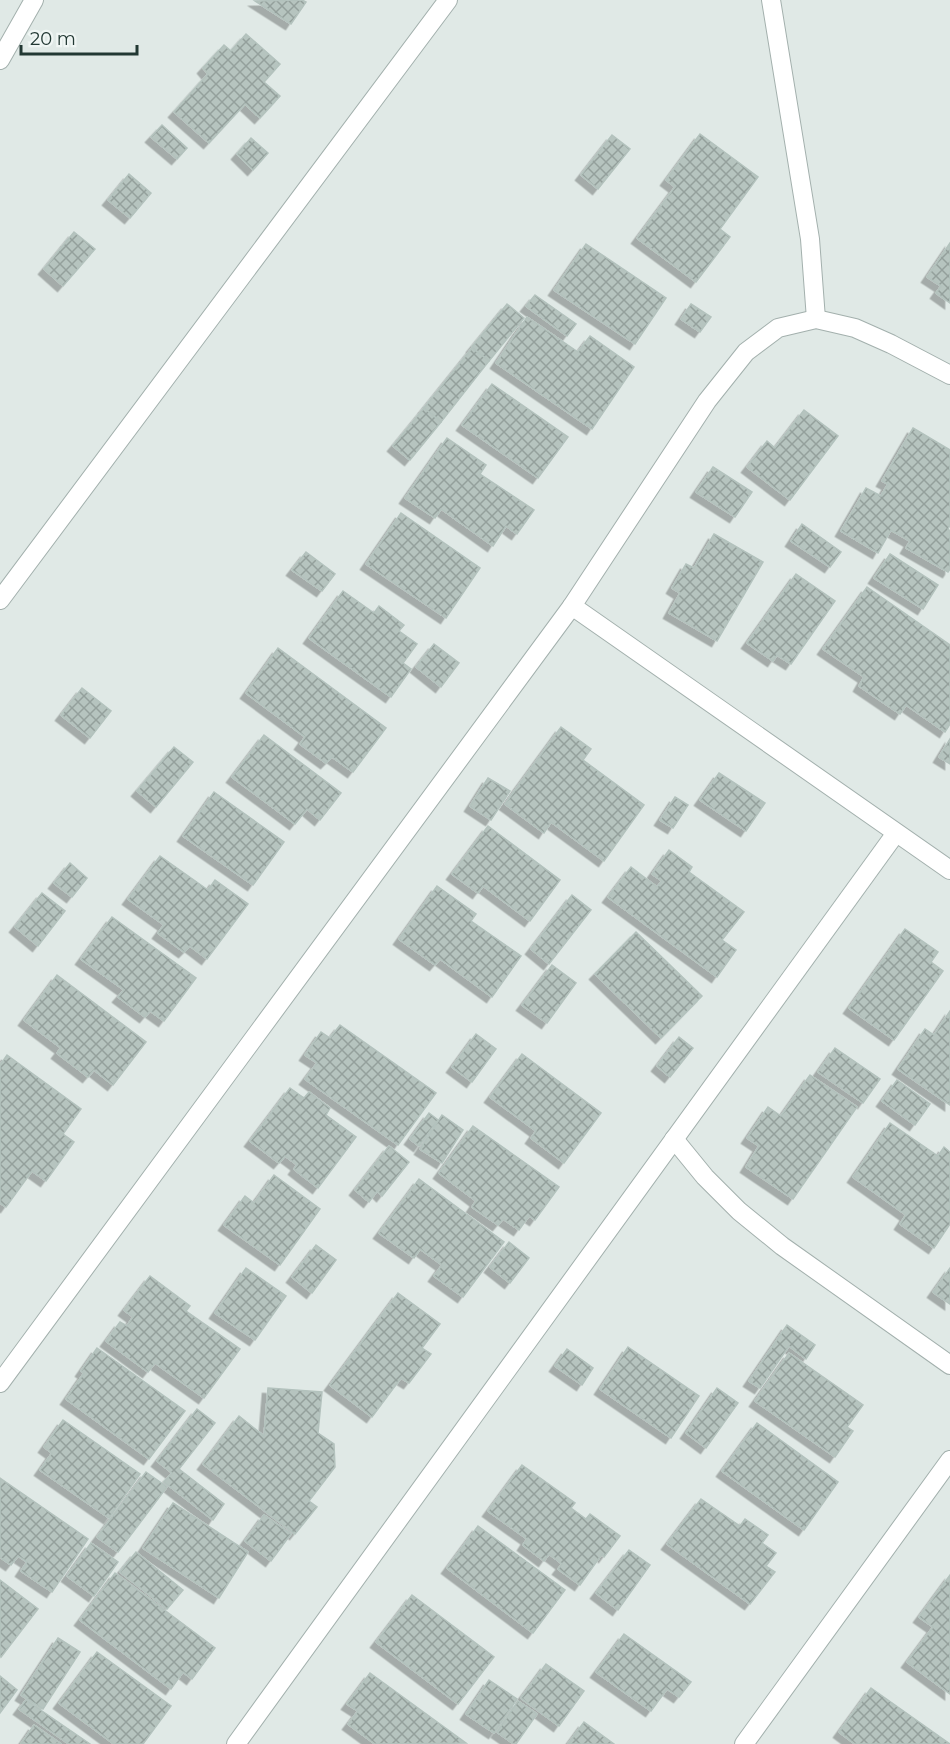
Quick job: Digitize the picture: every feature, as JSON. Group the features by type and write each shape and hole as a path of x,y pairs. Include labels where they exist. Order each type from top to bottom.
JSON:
{"street":[{"path":"0,60 34,0"},
{"path":"0,600 448,0"},
{"path":"771,0 810,239 816,320"},
{"path":"0,1383 572,606 708,401 746,352 778,328 816,320 855,328 950,375"},
{"path":"572,606 950,870"},
{"path":"236,1744 896,833"},
{"path":"674,1139 705,1177 738,1210 782,1246 950,1365"},
{"path":"744,1744 950,1460"}],"building":[{"path":"302,0 306,2 291,24 255,1"},
{"path":"246,34 280,64 264,82 280,96 260,118 245,104 209,143 174,112 208,74 203,68 224,45 231,51"},
{"path":"162,125 187,148 177,159 151,137"},
{"path":"700,134 758,177 720,229 730,237 696,282 637,238 675,187 666,180"},
{"path":"612,135 630,149 598,189 581,175"},
{"path":"251,138 268,153 253,170 237,154"},
{"path":"129,174 151,193 130,218 108,200"},
{"path":"74,232 95,249 63,286 44,269"},
{"path":"950,243 950,303 936,293 941,286 927,277"},
{"path":"586,244 666,298 635,344 554,290"},
{"path":"535,295 576,324 567,336 526,306"},
{"path":"507,304 524,318 489,361 472,347"},
{"path":"691,304 711,317 700,332 681,319"},
{"path":"527,317 578,352 590,336 634,367 592,429 496,363"},
{"path":"472,348 489,361 441,422 424,408"},
{"path":"492,384 568,437 538,478 462,425"},
{"path":"424,408 441,422 410,460 393,446"},
{"path":"804,410 838,436 790,500 747,467 767,441 775,448"},
{"path":"913,428 950,450 950,525 948,529 950,531 950,569 948,572 906,548 910,541 891,530 878,553 841,531 866,488 881,496 888,484 882,481"},
{"path":"447,438 486,465 480,474 534,510 517,534 506,526 493,546 441,509 435,518 405,498"},
{"path":"713,467 752,492 735,517 696,492"},
{"path":"401,513 480,568 446,618 366,564"},
{"path":"802,524 841,552 830,567 791,541"},
{"path":"714,534 763,562 717,641 669,613 680,593 672,588 686,564 694,568"},
{"path":"306,552 335,574 322,591 292,570"},
{"path":"890,554 938,585 923,609 874,578"},
{"path":"796,574 835,601 791,664 777,655 773,661 747,643"},
{"path":"867,587 950,645 950,724 945,732 906,705 900,714 859,686 864,677 823,649"},
{"path":"343,591 374,613 379,606 404,625 399,631 417,644 403,663 411,669 391,697 309,638"},
{"path":"434,644 459,663 441,687 416,667"},
{"path":"278,648 386,728 353,772 332,757 326,763 300,744 305,737 246,693"},
{"path":"82,688 111,711 90,738 61,715"},
{"path":"561,727 591,749 583,760 644,805 604,861 551,822 544,833 505,804"},
{"path":"264,735 341,793 320,820 307,809 295,824 232,777"},
{"path":"950,739 950,764 939,757"},
{"path":"174,747 193,762 156,807 137,791"},
{"path":"719,773 765,803 746,831 700,800"},
{"path":"488,778 510,791 491,820 470,806"},
{"path":"214,792 284,842 253,885 183,836"},
{"path":"675,797 688,805 673,828 660,820"},
{"path":"488,826 560,880 530,921 483,886 478,893 452,874"},
{"path":"669,850 692,867 689,872 744,912 722,940 736,950 717,977 608,897 631,867 657,887 662,881 652,874"},
{"path":"160,856 208,890 215,880 248,904 207,959 190,946 184,952 158,933 164,925 128,899"},
{"path":"70,863 87,878 72,897 54,883"},
{"path":"437,886 476,914 471,921 521,956 492,997 440,959 435,965 399,939"},
{"path":"42,893 65,911 38,946 15,927"},
{"path":"572,895 591,910 549,964 531,949"},
{"path":"112,917 196,978 164,1021 150,1011 145,1017 118,997 124,990 81,959"},
{"path":"905,929 938,952 931,962 943,971 894,1040 849,1008"},
{"path":"636,932 702,996 661,1038 595,974"},
{"path":"552,965 576,983 547,1023 522,1005"},
{"path":"57,975 146,1042 113,1085 94,1070 88,1077 57,1053 61,1048 24,1020"},
{"path":"950,1011 950,1105 898,1069 925,1029 934,1035"},
{"path":"340,1025 436,1093 398,1145 305,1079 317,1063 305,1055 321,1032 330,1038"},
{"path":"476,1034 496,1049 472,1082 452,1067"},
{"path":"679,1037 693,1048 670,1077 657,1066"},
{"path":"835,1048 880,1079 863,1103 818,1072"},
{"path":"522,1054 601,1113 564,1163 531,1138 536,1131 490,1097"},
{"path":"7,1055 81,1109 63,1134 74,1142 46,1181 32,1171 6,1207 0,1203 0,1065"},
{"path":"810,1075 857,1107 793,1199 746,1167 759,1146 747,1138 768,1107 781,1116"},
{"path":"897,1080 930,1104 915,1125 882,1101"},
{"path":"290,1088 304,1098 309,1092 330,1108 326,1115 356,1137 318,1188 294,1169 297,1165 285,1156 279,1163 250,1141"},
{"path":"429,1113 438,1120 419,1146 410,1139"},
{"path":"442,1115 463,1130 442,1163 420,1149"},
{"path":"890,1123 938,1156 944,1147 950,1152 950,1224 934,1248 900,1224 906,1215 853,1177"},
{"path":"473,1126 559,1187 535,1220 529,1216 519,1230 503,1219 498,1225 472,1207 476,1201 439,1173"},
{"path":"389,1146 409,1162 382,1196 377,1191 369,1202 355,1190"},
{"path":"274,1175 320,1209 280,1265 224,1225 245,1196 254,1203"},
{"path":"419,1179 504,1242 463,1297 434,1276 442,1265 420,1249 414,1258 379,1233"},
{"path":"509,1242 529,1258 510,1283 490,1267"},
{"path":"316,1245 336,1260 312,1293 292,1277"},
{"path":"246,1268 286,1296 255,1340 215,1313"},
{"path":"950,1268 950,1304 933,1292"},
{"path":"150,1276 190,1306 186,1311 240,1349 204,1398 155,1363 148,1372 106,1341 120,1322 127,1326 133,1317 124,1310"},
{"path":"398,1293 440,1324 422,1348 431,1354 409,1383 401,1378 372,1417 330,1385"},
{"path":"787,1325 815,1345 806,1359 789,1346 760,1388 749,1381"},
{"path":"628,1347 699,1396 671,1438 600,1389"},
{"path":"97,1348 185,1411 149,1459 66,1399 84,1373 81,1371"},
{"path":"567,1349 593,1368 582,1385 555,1366"},
{"path":"789,1353 863,1405 847,1427 853,1431 835,1457 755,1401"},
{"path":"268,1388 322,1392 318,1433 334,1444 335,1467 309,1501 317,1507 295,1534 203,1464 239,1416 264,1436"},
{"path":"717,1388 738,1403 706,1448 686,1433"},
{"path":"197,1409 215,1423 179,1469 224,1504 213,1520 164,1482 172,1473 157,1461"},
{"path":"63,1420 140,1474 109,1518 40,1470 52,1453 44,1447"},
{"path":"757,1423 838,1482 804,1530 722,1471"},
{"path":"522,1465 575,1503 571,1508 586,1519 590,1514 620,1536 604,1557 602,1554 580,1585 558,1569 562,1564 549,1554 544,1561 523,1545 527,1539 488,1511"},
{"path":"146,1472 167,1487 118,1552 97,1537"},
{"path":"0,1478 88,1539 52,1592 21,1571 27,1562 18,1556 11,1565 0,1557"},
{"path":"701,1499 740,1526 745,1519 768,1535 762,1543 776,1553 766,1566 775,1572 750,1604 667,1544"},
{"path":"173,1503 248,1552 219,1598 143,1548"},
{"path":"264,1515 291,1534 271,1561 245,1541"},
{"path":"478,1526 565,1590 533,1633 447,1568"},
{"path":"91,1543 118,1562 94,1596 67,1576"},
{"path":"629,1550 650,1565 618,1610 596,1593"},
{"path":"136,1552 183,1590 167,1609 120,1572"},
{"path":"115,1573 215,1648 192,1679 183,1672 171,1689 80,1620"},
{"path":"950,1575 950,1694 907,1662 933,1627 919,1617"},
{"path":"0,1580 38,1609 1,1657 0,1656"},
{"path":"412,1595 494,1657 458,1704 376,1642"},
{"path":"624,1634 691,1682 679,1697 667,1689 651,1711 596,1672"},
{"path":"58,1638 80,1652 43,1709 21,1695"},
{"path":"97,1652 171,1706 143,1744 114,1744 59,1703"},
{"path":"546,1664 584,1691 559,1726 521,1698"},
{"path":"370,1673 466,1743 375,1744 348,1724 358,1711 347,1704"},
{"path":"0,1676 17,1690 0,1713"},
{"path":"489,1680 517,1699 494,1733 466,1714"},
{"path":"871,1688 950,1744 855,1744 839,1732"},
{"path":"26,1700 90,1744 69,1744 19,1709"},
{"path":"518,1701 537,1714 514,1744 497,1732"},
{"path":"584,1722 614,1744 568,1744"},
{"path":"34,1725 61,1744 21,1744"}]}
